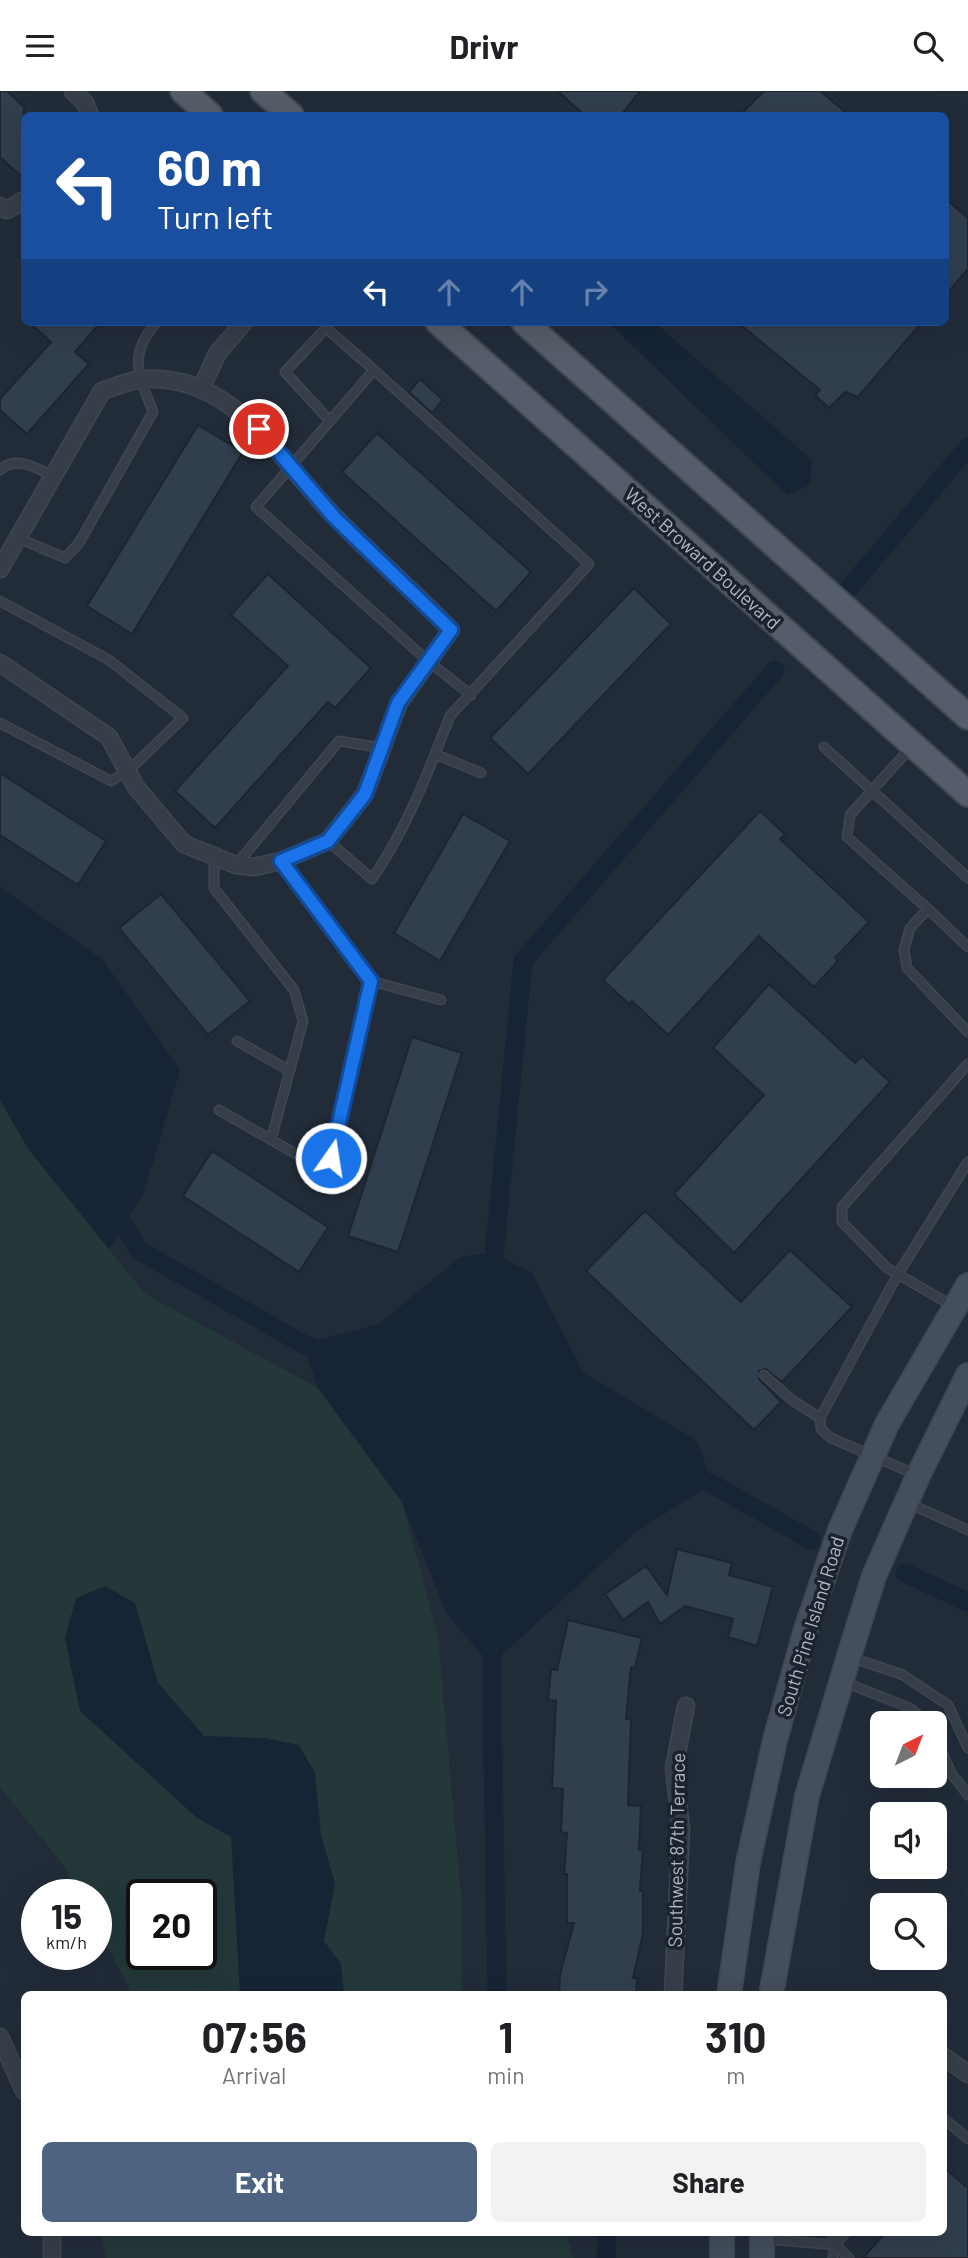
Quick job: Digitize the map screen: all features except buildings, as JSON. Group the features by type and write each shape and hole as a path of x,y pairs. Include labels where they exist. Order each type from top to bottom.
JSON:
{"main road":[{"path":"183,91 207,112"},
{"path":"263,91 288,112"},
{"name":"West Broward Boulevard","path":"442,326 968,794"},
{"path":"528,326 968,717"},
{"name":"South Pine Island Road","path":"730,1991 748,1863 775,1740 806,1629 839,1530 887,1425 968,1285"},
{"path":"772,1991 807,1796 874,1576 918,1476 968,1375"},
{"path":"722,2236 722,2258"}],"street":[{"path":"73,91 85,103 89,112"},
{"path":"0,206 7,210 21,202"},
{"path":"201,389 217,354 241,326"},
{"path":"0,569 102,391 140,379 175,379 201,389 259,429 334,517 451,630 398,703 365,794 328,841 281,861 254,867 236,865 184,844 136,787 109,737 0,663"},
{"name":"Southwest 87th Terrace","path":"673,1991 681,1829 674,1768 686,1706"},
{"path":"0,2037 21,2084"},
{"path":"947,2059 968,2074"},
{"path":"51,2236 52,2258"}],"lane":[{"path":"18,538 65,558 79,543 153,412 140,379 136,357 145,336 154,326"},
{"path":"328,841 372,879 389,855 417,800 450,716 589,564 326,328 285,372 329,420"},
{"path":"374,370 290,464 256,507 428,661 471,695"},
{"path":"0,470 7,464 24,463 53,476"},
{"path":"0,601 109,660 183,718 128,771 111,781 0,723"},
{"path":"236,865 339,741 382,748"},
{"path":"912,745 850,815 847,837 968,947"},
{"path":"824,747 968,878"},
{"path":"435,754 481,773"},
{"path":"214,856 214,888 294,990 303,1021 271,1140"},
{"path":"281,861 371,981 441,1000"},
{"path":"928,909 909,928 904,950 907,968 968,1032"},
{"path":"219,1110 324,1170 331,1158 371,981"},
{"path":"237,1041 290,1071"},
{"path":"955,1307 887,1268 842,1222 842,1207 968,1064"},
{"path":"918,1476 831,1438 821,1429 820,1418 898,1274 968,1162"},
{"path":"764,1375 820,1418"},
{"path":"906,1502 965,1528 968,1517"},
{"path":"849,1656 903,1675 948,1705 968,1748"},
{"path":"841,1681 913,1711"},
{"path":"947,1764 968,1795"},
{"path":"947,2121 968,2139"},
{"path":"833,2236 835,2245 833,2258"},
{"path":"835,2245 842,2236"},
{"path":"762,2243 835,2245 849,2258"}],"green space":[{"path":"0,1100 29,1150 145,1294 318,1388 402,1502 438,1637 461,1895 461,1991 129,1991 112,1956 112,1879 70,1879 61,1862 0,1787"},
{"path":"102,2236 567,2236 573,2258 106,2258"}],"water":[{"path":"612,326 659,326 812,460 810,485 787,495"},
{"path":"0,887 103,960 180,1070 144,1193 109,1249 29,1150 0,1100"},
{"path":"492,1253 532,1273 583,1372 697,1441 712,1484 637,1531 491,1665 447,1614 402,1502 318,1388 303,1344 379,1324 460,1257"},
{"path":"105,1586 135,1603 158,1683 204,1736 264,1738 299,1745 315,1773 321,1835 335,1883 324,1941 341,1964 344,1991 240,1991 231,1837 197,1818 80,1711 65,1638 76,1598"}],"waterway":[{"path":"850,587 968,447"},
{"path":"492,1277 523,961 775,670"},
{"path":"123,1225 140,1251 303,1344 327,1353"},
{"path":"687,1475 712,1484 811,1540"},
{"path":"905,1573 968,1602"},
{"path":"491,1639 497,1991"},
{"path":"606,2258 607,2236"}],"route":[{"path":"259,429 334,517 410,587 451,630 398,703 365,794 328,841 281,861 371,981 331,1158"}]}
